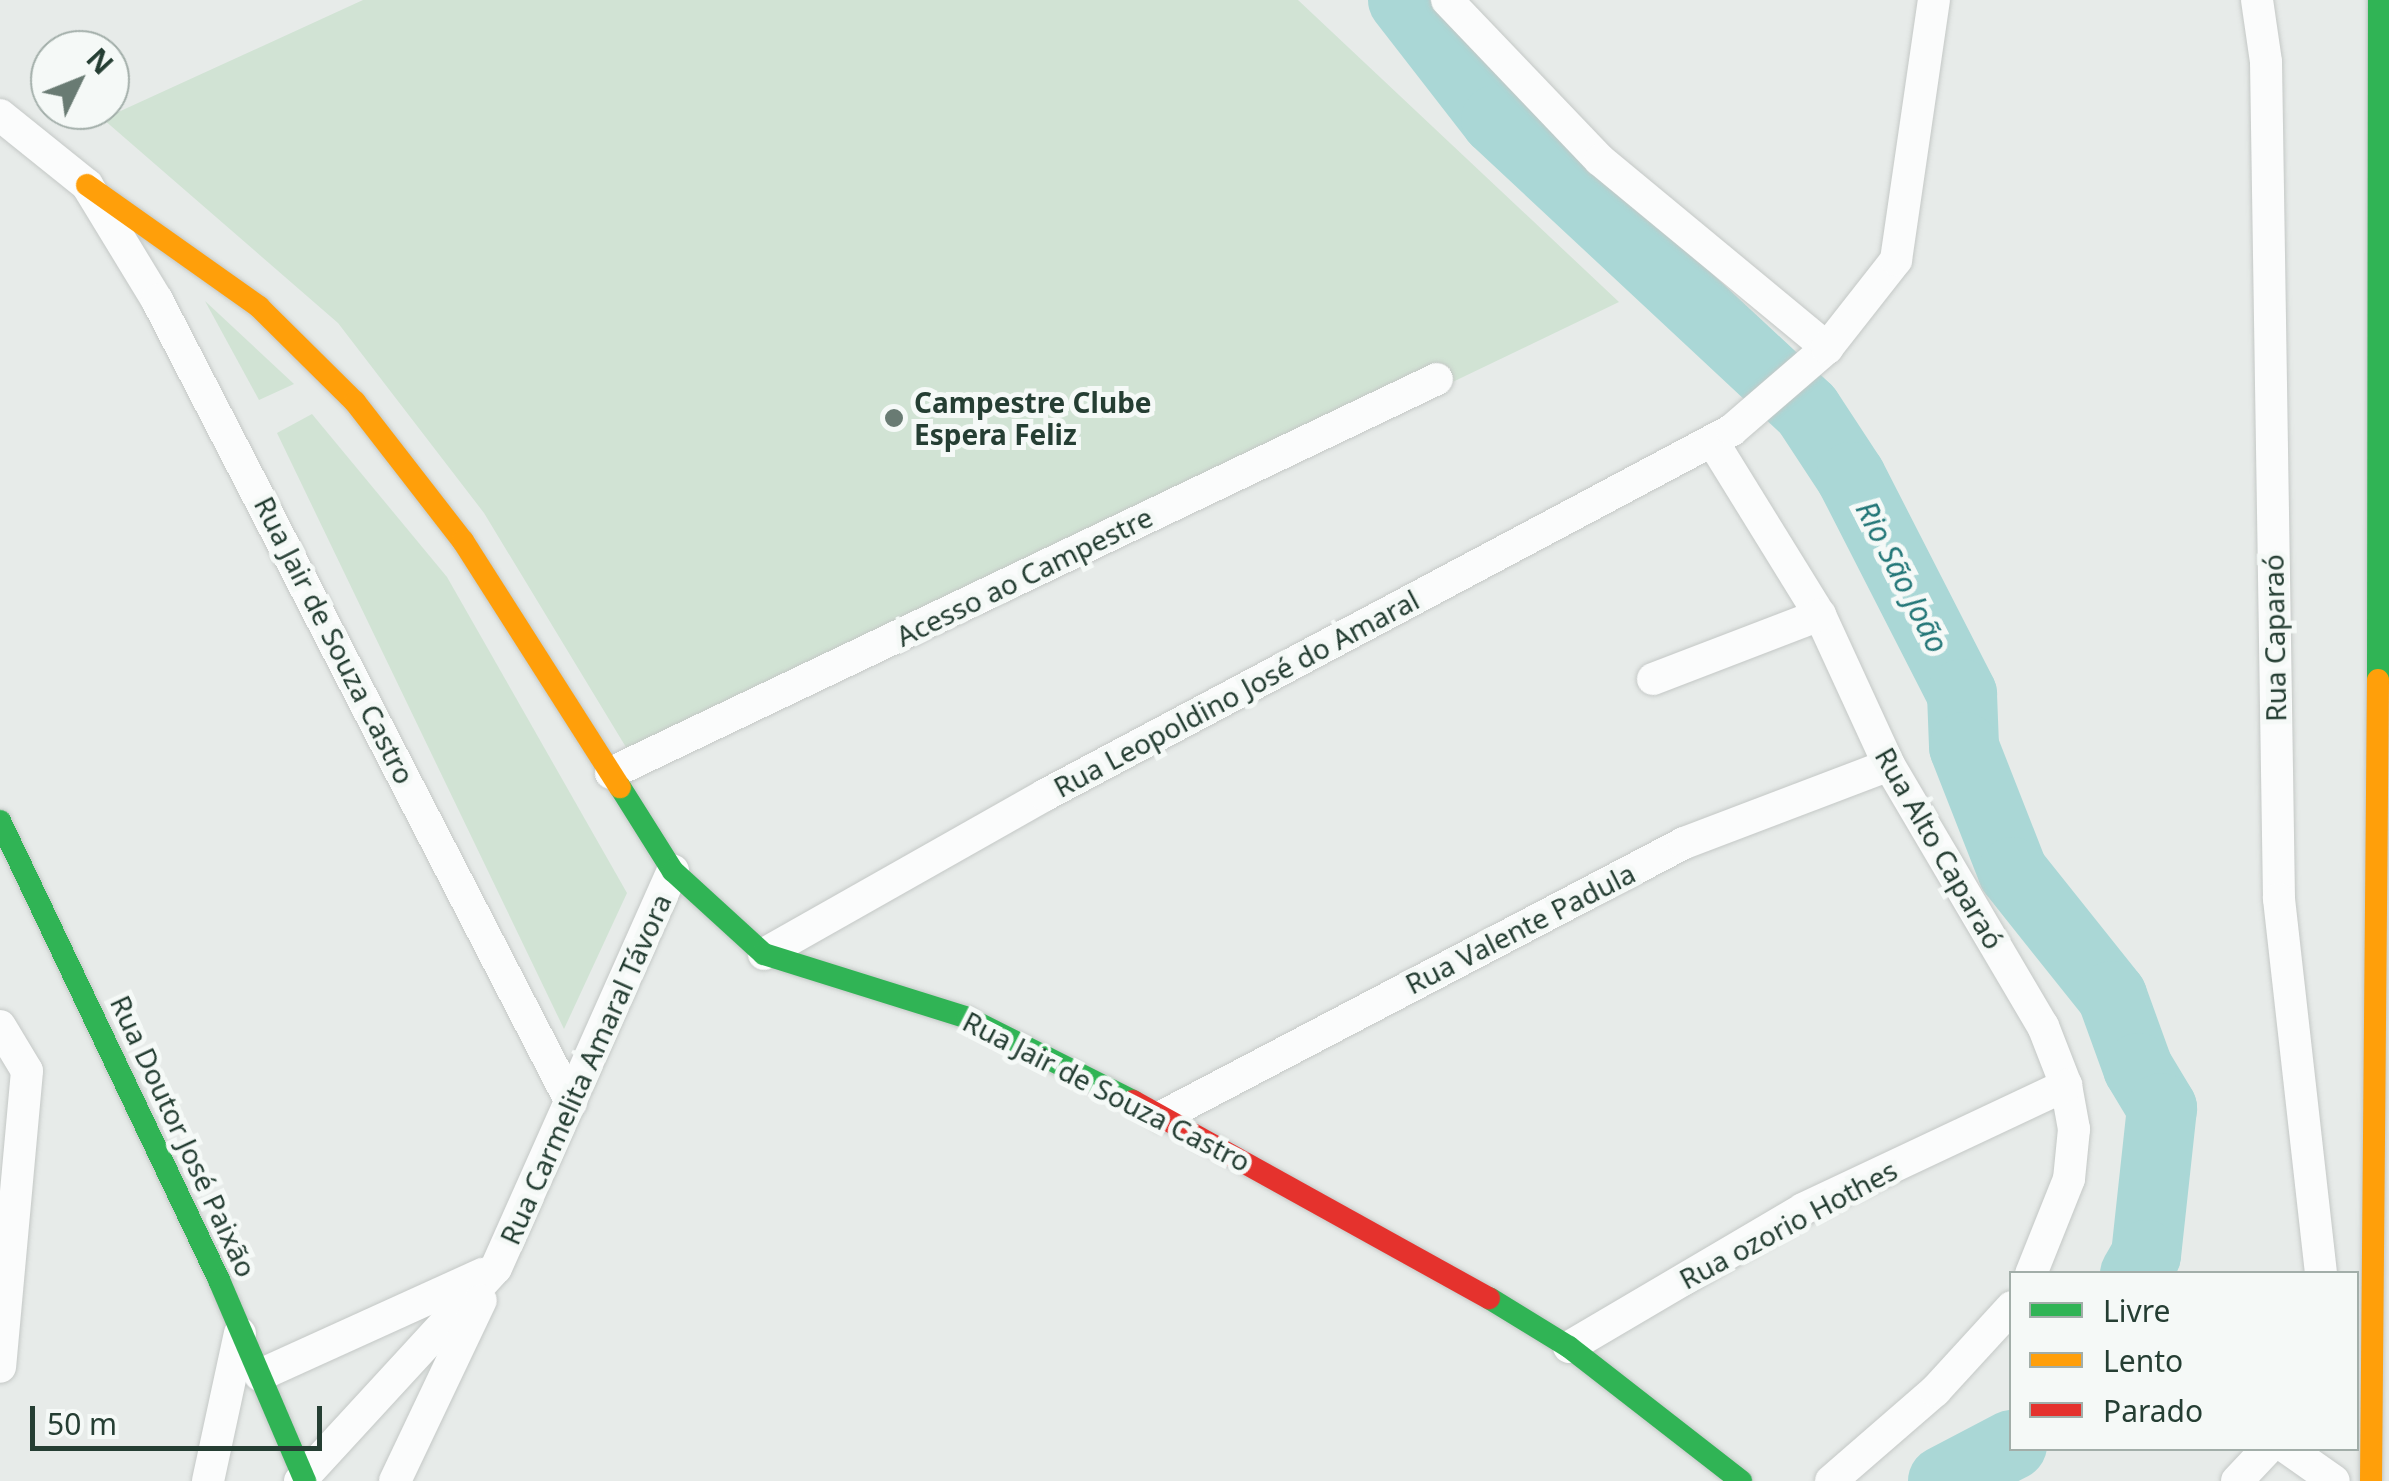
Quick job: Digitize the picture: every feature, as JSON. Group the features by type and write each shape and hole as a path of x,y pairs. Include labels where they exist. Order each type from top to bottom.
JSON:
{"main road":[{"path":"2371,1481 2380,0"},
{"name":"Rua Jair de Souza Castro","path":"87,185 259,307 356,402 464,541 674,870 764,954 968,1018 1162,1116 1396,1242 1569,1347 1740,1481"},
{"name":"Rua Doutor José Paixão","path":"0,821 260,1375 303,1480"}],"street":[{"path":"1447,0 1600,160 1827,348"},
{"name":"Rua Leopoldino José do Amaral","path":"764,954 1044,794 1722,436 1827,348 1896,260 1934,0"},
{"name":"Rua Caparaó","path":"2257,0 2266,62 2279,900 2322,1266"},
{"name":"Rua Jair de Souza Castro","path":"0,115 87,185 158,300 571,1102"},
{"name":"Acesso ao Campestre","path":"611,773 1437,379"},
{"name":"Rua Alto Caparaó","path":"1722,436 1820,615 1890,765 2043,1026 2066,1086 2074,1130 2069,1179 2032,1271"},
{"path":"1652,679 1820,615"},
{"name":"Rua Valente Padula","path":"1162,1116 1684,843 1890,765"},
{"name":"Rua Carmelita Amaral Távora","path":"395,1481 496,1268 674,870"},
{"path":"0,1026 27,1071 0,1367"},
{"name":"Rua ozorio Hothes","path":"1569,1347 1802,1210 2066,1086"},
{"path":"2322,1266 2374,1266"},
{"name":"Rua Carmelita Amaral Távora","path":"260,1375 496,1268"},
{"name":"Rua Carmelita Amaral Távora","path":"303,1480 496,1268"},
{"path":"1831,1481 1936,1391 2009,1310"},
{"path":"208,1481 240,1333"},
{"path":"2237,1481 2265,1451"},
{"path":"2292,1451 2334,1481"}],"green space":[{"name":"Campestre Clube Espera Feliz","path":"363,0 1298,0 1619,302 641,772 484,513 338,323 116,130 130,130 130,107"},
{"path":"205,301 294,384 259,400"},
{"path":"312,414 447,577 627,893 564,1029 277,433"}],"waterway":[{"name":"Rio São João","path":"1403,0 1496,120 1807,410 1851,477 1962,694 1964,747 2013,872 2112,996 2138,1068 2162,1108 2146,1255 2137,1271"},
{"name":"Rio São João","path":"1943,1481 2009,1447"}],"traffic: fast":[{"path":"2378,680 2379,0"},
{"path":"620,787 673,871 764,954 968,1018 1133,1101"},
{"path":"0,821 219,1280 305,1481"},
{"path":"1489,1298 1569,1347 1741,1481"}],"traffic: slow":[{"path":"87,185 259,307 355,402 463,541 620,787"},
{"path":"2371,1481 2378,680"}],"traffic: jam":[{"path":"1133,1101 1489,1298"}],"place":[{"name":"Campestre Clube Espera Feliz","path":"894,418"}]}
